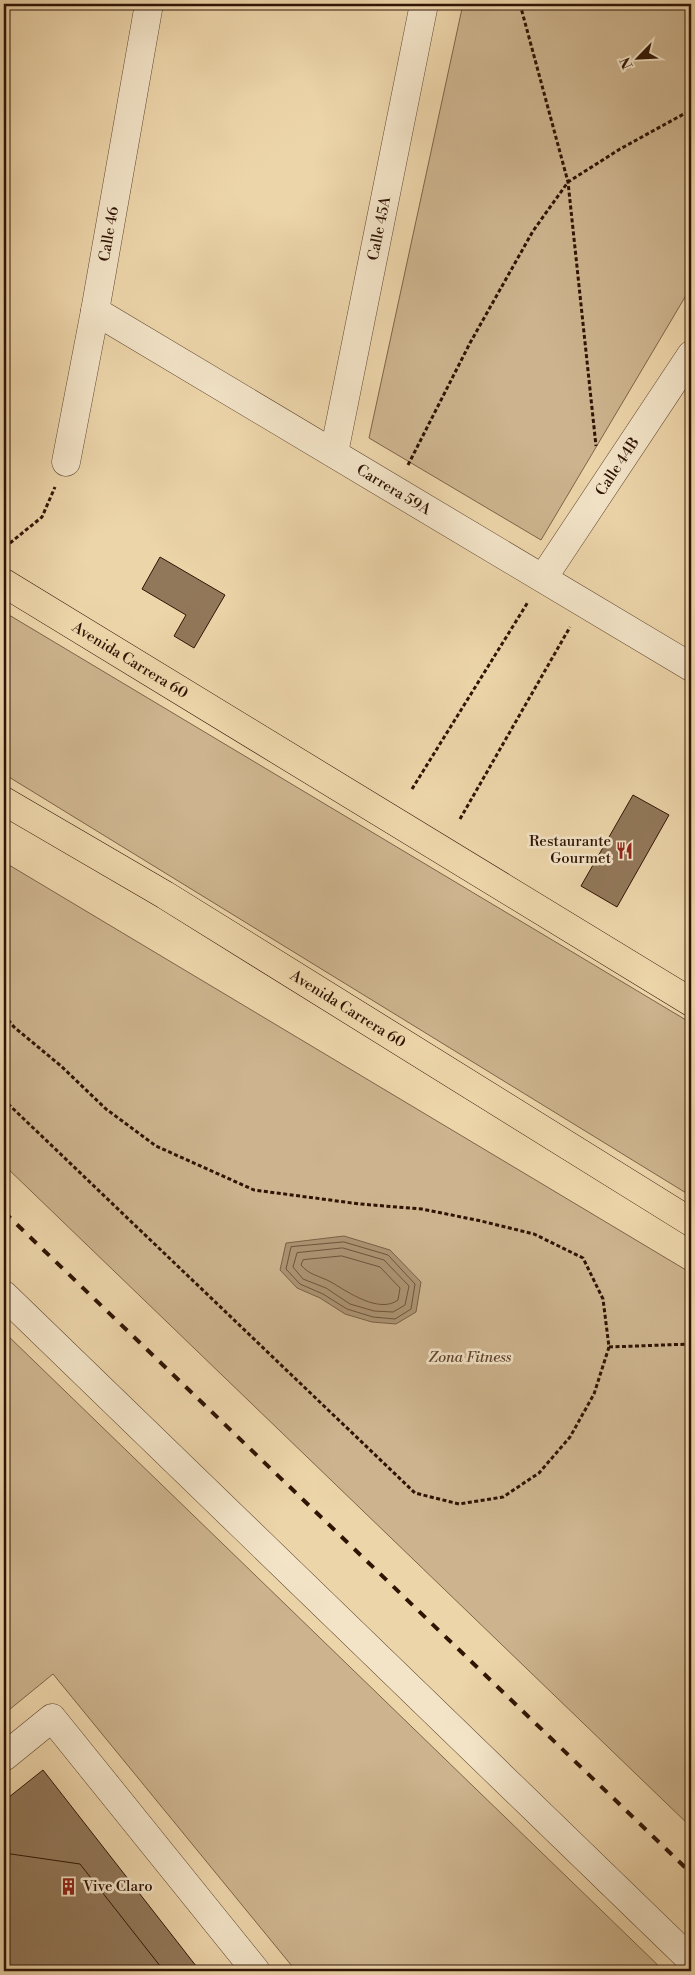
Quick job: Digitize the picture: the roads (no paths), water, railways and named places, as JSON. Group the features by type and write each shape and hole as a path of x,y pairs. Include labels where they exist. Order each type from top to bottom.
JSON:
{"main road":[{"name":"Avenida Carrera 60","path":"4,583 691,1002"},
{"name":"Avenida Carrera 60","path":"4,801 165,895 691,1222"}],"street":[{"name":"Calle 46","path":"66,462 96,311 149,4"},
{"name":"Calle 45A","path":"334,453 424,4"},
{"name":"Carrera 59A","path":"96,311 691,667"},
{"name":"Calle 44B","path":"543,578 691,355"},
{"path":"4,1295 691,1960"},
{"path":"4,1757 52,1718 256,1971"}],"water":[{"path":"344,1236 390,1250 421,1282 416,1312 396,1324 372,1322 345,1314 320,1298 297,1288 280,1270 286,1243"}],"railway":[{"path":"4,1212 691,1873"}],"place":[{"name":"Restaurante Gourmet","path":"625,850"},
{"name":"Vive Claro","path":"69,1886"}],"park label":[{"name":"Zona Fitness","path":"470,1357"}]}
